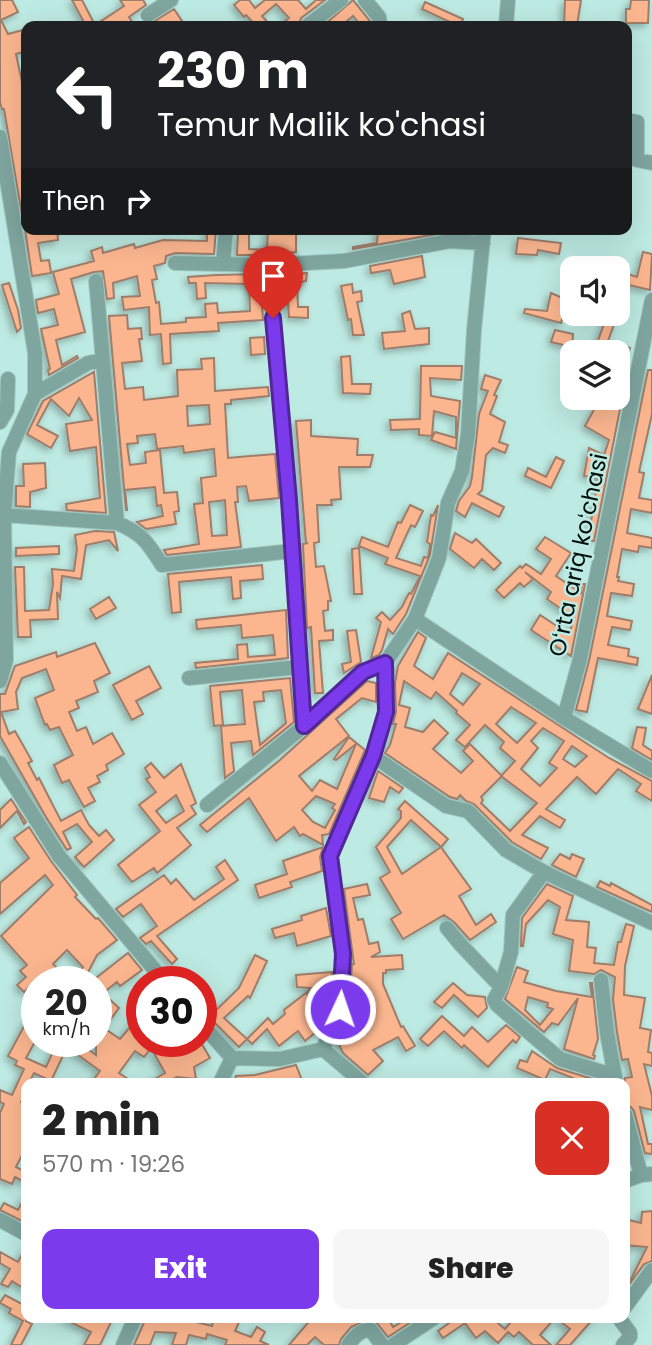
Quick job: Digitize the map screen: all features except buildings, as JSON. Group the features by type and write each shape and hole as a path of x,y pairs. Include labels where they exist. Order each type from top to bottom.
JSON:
{"street":[{"path":"148,15 171,0"},
{"path":"314,21 341,0"},
{"path":"365,0 379,21"},
{"path":"506,21 508,0"},
{"path":"632,121 637,122 638,160 652,163"},
{"path":"0,137 35,353 35,394 9,452 4,515 6,660 0,681"},
{"path":"223,264 225,235"},
{"path":"175,263 269,265 344,261 484,236 474,330 468,434 462,471 449,503 439,558 415,620 385,663 363,672 304,726 207,805"},
{"path":"269,265 304,726"},
{"path":"96,281 117,523"},
{"name":"Oʻrta ariq koʻchasi","path":"564,718 580,660 652,300"},
{"path":"35,394 89,363 103,360"},
{"path":"0,422 7,410 4,380 35,376"},
{"path":"4,515 117,523 133,529 146,539 162,565 292,551"},
{"path":"415,620 564,718 652,771"},
{"path":"323,1049 340,1009 343,954 330,856 373,756 386,712 385,663"},
{"path":"189,678 299,667"},
{"path":"373,756 446,806 468,811 506,850 544,872 652,923"},
{"path":"0,762 59,856 152,966"},
{"path":"544,872 513,915 511,952 501,987 494,1000 560,1059 611,1078"},
{"path":"447,928 501,987"},
{"path":"601,980 616,1078"},
{"path":"217,1041 232,1058 280,1059 323,1049"},
{"path":"323,1049 357,1078"},
{"path":"222,1078 232,1058"},
{"path":"630,1128 646,1174"},
{"path":"0,1220 21,1231"},
{"path":"630,1300 652,1270"},
{"path":"123,1345 133,1323"},
{"path":"393,1345 426,1323"},
{"path":"623,1323 630,1333 630,1338 623,1345"},
{"path":"348,1345 365,1329 371,1330 382,1345"}],"route":[{"path":"273,318 289,500 304,726 363,672 385,663 386,712 373,756 330,856 343,954 340,1009"}]}
